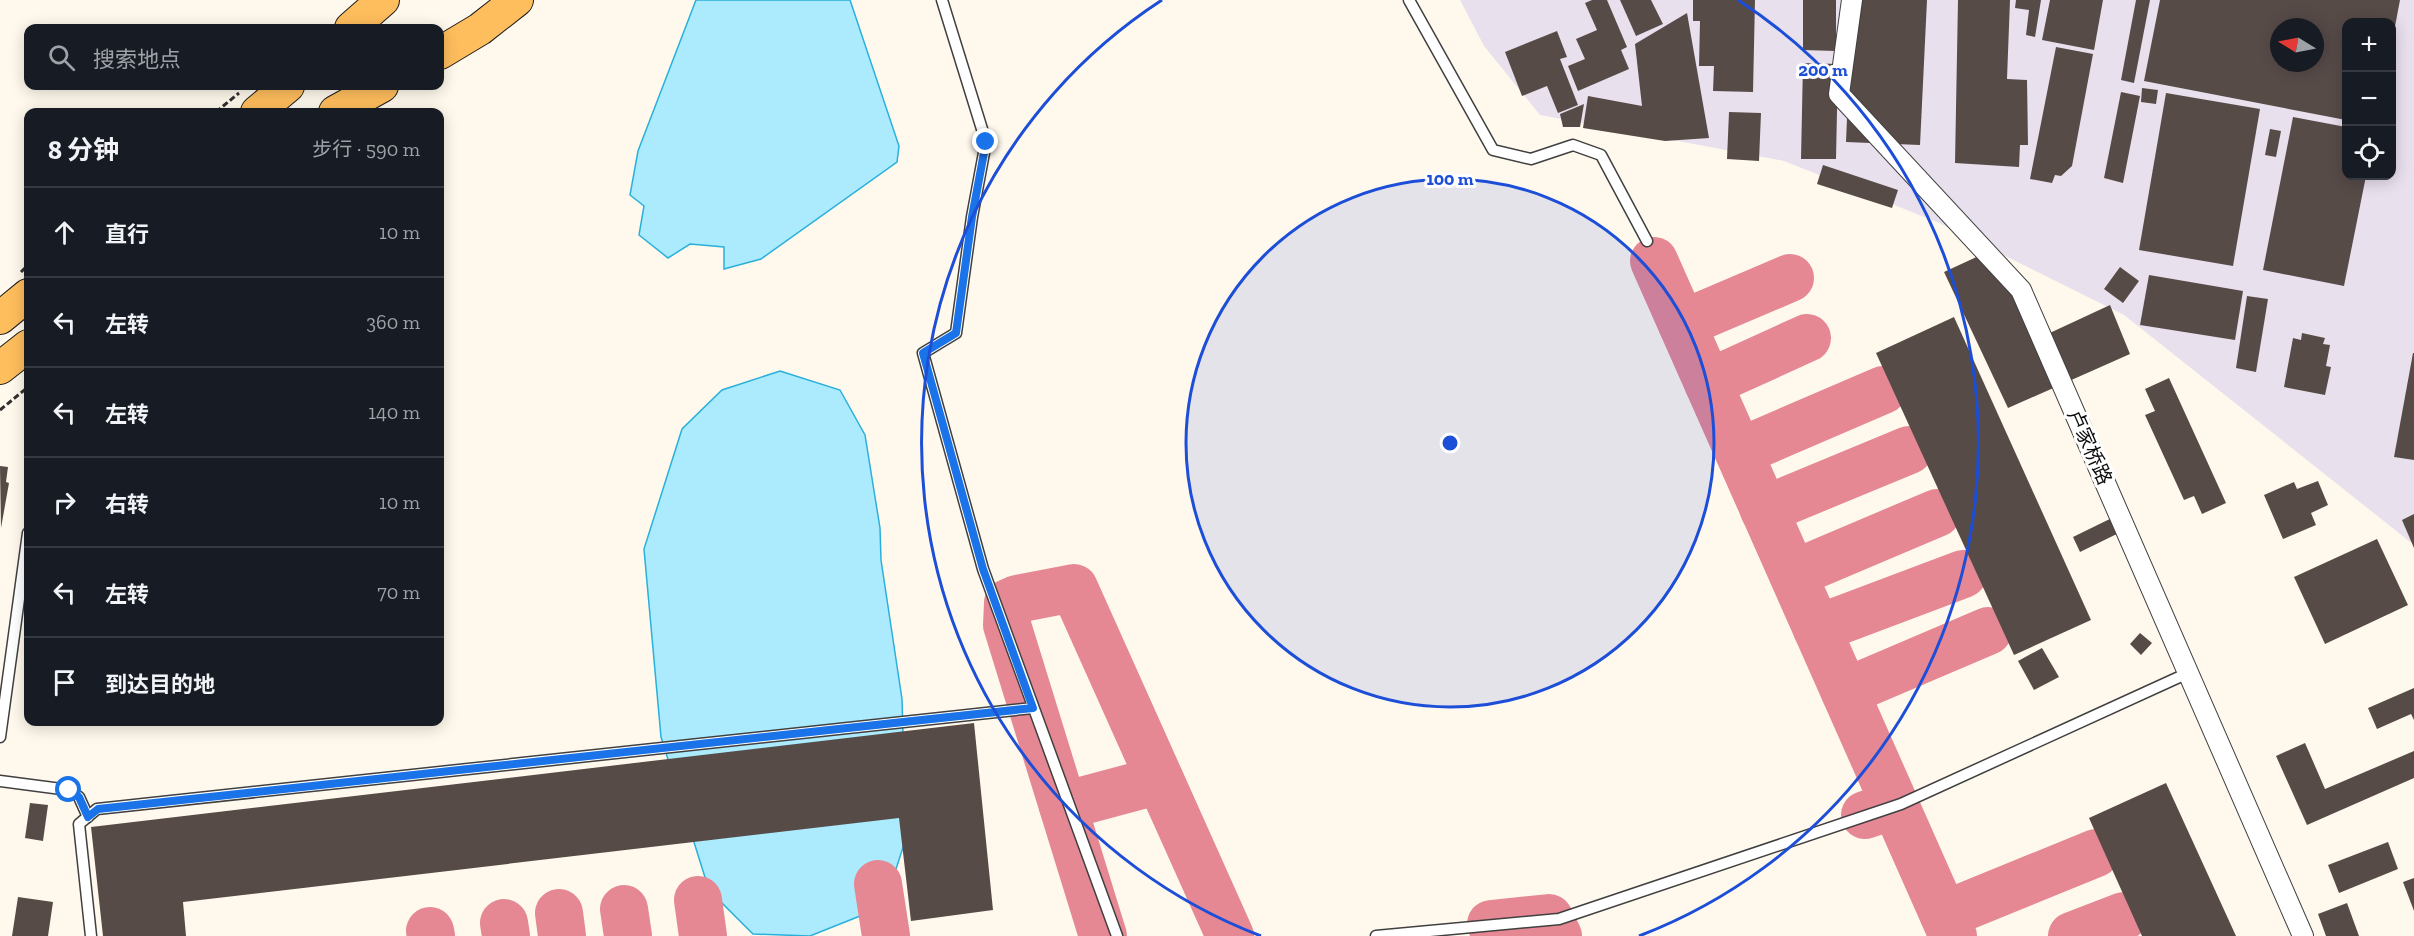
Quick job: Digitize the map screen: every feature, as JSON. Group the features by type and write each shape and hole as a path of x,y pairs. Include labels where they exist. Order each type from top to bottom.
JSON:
{"main road":[{"path":"356,24 383,0"},
{"path":"444,51 480,29 517,0"},
{"path":"248,103 279,90"},
{"path":"342,108 375,90"},
{"path":"0,318 24,298"},
{"path":"0,368 24,349"}],"street":[{"name":"卢家桥路","path":"1852,0 1839,94 2021,290 2303,936"}],"lane":[{"path":"942,0 986,142 972,217 956,333 923,353 983,569 1117,936"},
{"path":"1408,0 1493,150 1531,159 1573,145 1600,155 1647,241"},
{"path":"0,737 24,562"},
{"path":"1376,936 1559,919 1901,804 2188,673"},
{"path":"91,936 79,824 98,809 1033,708"},
{"path":"0,781 69,790 79,797 88,817"}],"path":[{"path":"230,108 248,103"},
{"path":"0,410 24,390"}],"shaded area":[{"path":"1460,0 2414,0 2414,545 2124,315 1937,222 1784,161 1540,115 1484,46"}],"water":[{"path":"696,0 850,0 899,146 897,162 761,259 724,269 724,247 690,244 668,258 639,235 644,206 630,195 638,151"},
{"path":"780,371 840,390 865,435 880,528 881,560 902,699 906,838 888,894 860,916 810,936 753,934 709,890 661,737 644,549 682,429 722,390"}],"building":[{"path":"1592,0 1607,0 1627,47 1621,50 1629,69 1578,91 1568,66 1585,59 1576,39 1597,30 1585,3"},
{"path":"1620,0 1651,0 1663,24 1636,36"},
{"path":"1693,0 1755,0 1753,92 1713,91 1714,66 1699,66 1700,21 1693,21"},
{"path":"1803,0 1836,0 1836,51 1803,50"},
{"path":"1852,0 1927,0 1920,145 1846,142"},
{"path":"1958,0 2010,0 2007,79 2027,80 2028,145 2020,145 2019,167 1955,163"},
{"path":"2016,0 2041,0 2035,37 2026,35 2029,10 2015,8"},
{"path":"2050,0 2103,0 2094,50 2042,40"},
{"path":"2136,0 2150,0 2134,83 2121,80"},
{"path":"2160,0 2400,0 2396,21 2396,18 2342,18 2342,119 2144,81"},
{"path":"1687,13 1709,138 1665,141 1583,128 1588,96 1642,106 1635,44"},
{"path":"1557,31 1567,57 1560,59 1578,105 1558,113 1547,86 1522,96 1505,52"},
{"path":"2056,47 2093,54 2072,166 2061,176 2055,175 2052,183 2030,179"},
{"path":"1803,63 1838,64 1836,159 1801,159"},
{"path":"2142,88 2158,90 2156,104 2141,102"},
{"path":"2121,92 2140,96 2123,183 2104,178"},
{"path":"2166,93 2260,109 2233,266 2139,250"},
{"path":"1584,104 1580,127 1563,127 1560,114"},
{"path":"1729,112 1761,113 1759,161 1727,159"},
{"path":"2293,117 2342,126 2342,180 2365,180 2344,286 2263,270"},
{"path":"2270,129 2281,131 2276,157 2265,155"},
{"path":"1823,165 1898,190 1892,208 1817,184"},
{"path":"1996,248 2039,338 2110,305 2130,354 2008,408 1944,272"},
{"path":"2120,267 2139,281 2123,303 2104,289"},
{"path":"2149,275 2243,291 2235,340 2140,325"},
{"path":"2247,296 2268,299 2256,372 2236,368"},
{"path":"1954,317 2091,620 2014,655 1876,353"},
{"path":"2302,333 2325,338 2323,344 2330,345 2326,366 2331,367 2325,395 2284,387 2293,338 2301,340"},
{"path":"2414,353 2414,460 2394,457"},
{"path":"2169,378 2226,503 2202,514 2194,496 2184,500 2145,415 2155,411 2145,389"},
{"path":"0,466 8,467 6,482 9,483 1,528"},
{"path":"2318,481 2328,505 2311,513 2316,525 2283,539 2264,495 2294,482 2297,489"},
{"path":"2120,514 2127,529 2080,552 2073,537"},
{"path":"2414,514 2414,548 2402,520"},
{"path":"2377,539 2408,605 2325,644 2294,577"},
{"path":"2140,633 2152,643 2141,655 2130,644"},
{"path":"2042,648 2059,677 2034,690 2018,661"},
{"path":"2414,688 2414,720 2411,714 2377,729 2368,708"},
{"path":"974,723 993,910 911,921 899,818 183,902 186,936 103,936 91,827"},
{"path":"2305,743 2325,789 2414,751 2414,778 2307,825 2276,756"},
{"path":"2166,783 2236,936 2142,936 2089,818"},
{"path":"30,803 48,805 43,841 25,838"},
{"path":"2388,842 2398,869 2339,893 2328,865"},
{"path":"2414,878 2414,911 2403,882"},
{"path":"18,897 53,902 48,936 12,936"},
{"path":"2347,903 2359,936 2326,936 2318,914"}],"taxiway":[{"path":"1654,261 1895,805"},
{"path":"1682,324 1790,278"},
{"path":"1708,383 1807,338"},
{"path":"1739,452 1883,390"},
{"path":"1764,510 1909,450"},
{"path":"1793,574 1937,513"},
{"path":"1817,629 1963,574"},
{"path":"1103,936 1007,625 1008,603 1017,599 1074,588 1230,936"},
{"path":"1845,692 1988,631"},
{"path":"1063,806 1160,780"},
{"path":"1865,815 1895,805 1953,936"},
{"path":"1944,915 2096,853"},
{"path":"878,884 886,936"},
{"path":"698,900 703,936"},
{"path":"624,909 628,936"},
{"path":"559,913 562,936"},
{"path":"2072,936 2124,916"},
{"path":"1491,924 1549,918 1558,936"},
{"path":"504,923 506,936"},
{"path":"430,931 431,936"}],"route":[{"path":"69,790 79,797 88,817 98,809 1033,708 983,569 923,353 956,333 972,217 986,142"}]}
